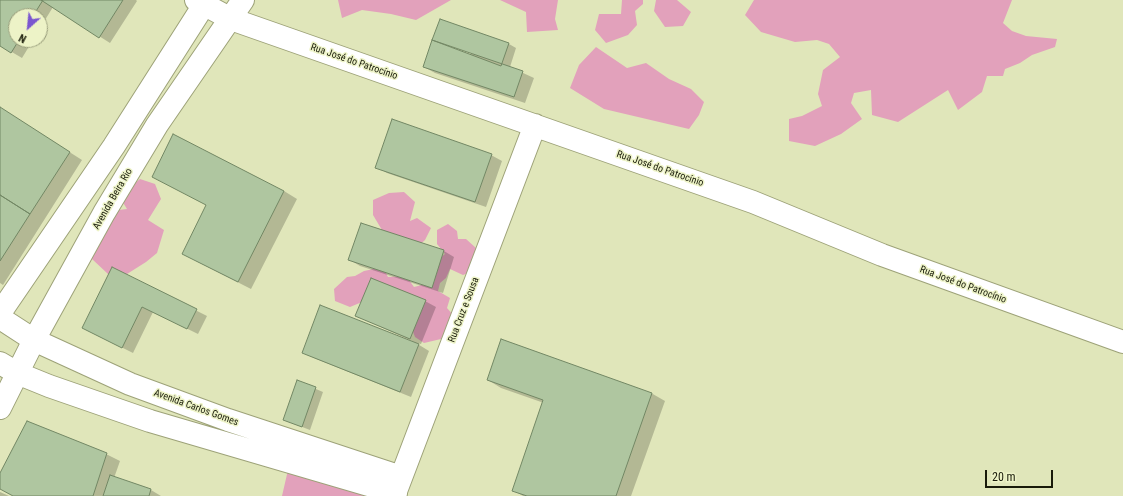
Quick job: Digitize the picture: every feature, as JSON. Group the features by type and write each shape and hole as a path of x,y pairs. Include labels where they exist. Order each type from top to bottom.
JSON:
{"street":[{"name":"Avenida Beira Rio","path":"0,408 8,368 34,340 104,213 157,125 243,0"},
{"name":"Rua José do Patrocínio","path":"202,2 231,19 753,202 882,255 1123,342"},
{"path":"0,313 114,146 202,2"},
{"name":"Rua Cruz e Sousa","path":"397,489 535,125"},
{"name":"Avenida Carlos Gomes","path":"0,318 34,340 130,384 221,418 397,489"},
{"path":"8,368 150,421 397,489"}],"shaded area":[{"path":"338,0 451,0 416,20 391,14 362,10 342,18"},
{"path":"500,0 558,0 555,19 558,30 527,32 526,12"},
{"path":"622,0 643,0 643,4 635,11 637,25 628,35 606,43 595,30 599,14 621,14"},
{"path":"656,0 677,0 691,12 683,26 665,27 654,11"},
{"path":"754,0 1012,0 1003,23 1012,31 1026,36 1057,39 1055,47 1032,55 1020,63 1005,69 1003,76 987,76 982,92 958,110 948,90 898,122 872,115 871,90 854,93 851,103 862,119 841,134 815,146 789,141 789,119 802,116 822,106 818,94 823,70 840,57 829,44 817,40 795,42 761,32 745,15"},
{"path":"596,47 627,68 646,63 669,79 691,89 704,102 699,115 689,129 604,109 570,88 579,65"},
{"path":"140,179 155,184 161,199 148,220 164,230 157,253 127,274 108,274 92,259 95,236 110,211 127,209 119,196"},
{"path":"404,192 415,202 410,221 417,218 431,228 425,240 416,248 382,230 373,215 373,200 389,193"},
{"path":"448,224 457,231 458,239 466,239 476,248 473,262 468,273 463,275 450,269 446,278 440,283 438,291 450,298 447,308 454,316 441,339 424,343 415,337 410,324 369,299 350,307 335,301 334,289 347,277 355,276 364,271 383,267 388,277 406,276 414,287 434,282 437,260 445,254 437,244 437,230"},
{"path":"288,470 383,496 282,496"}],"building":[{"path":"0,0 43,0 38,8 8,8 8,48 14,48 11,53 0,46"},
{"path":"41,0 123,0 99,38"},
{"path":"440,19 509,43 501,66 432,40"},
{"path":"432,40 523,71 514,97 423,67"},
{"path":"0,107 70,152 30,214 0,195"},
{"path":"392,119 492,154 475,202 375,168"},
{"path":"173,134 284,191 238,282 182,254 206,205 152,177"},
{"path":"0,195 30,214 0,261"},
{"path":"361,223 444,250 432,288 348,260"},
{"path":"112,267 197,309 187,329 142,307 122,348 82,328"},
{"path":"371,278 426,300 410,339 355,316"},
{"path":"320,305 419,344 400,392 302,353"},
{"path":"501,339 652,393 616,496 527,496 512,491 543,400 487,380"},
{"path":"297,380 316,387 302,427 283,420"},
{"path":"27,421 107,453 93,496 13,496 0,489 0,473"},
{"path":"110,475 151,489 149,496 103,496"}]}
